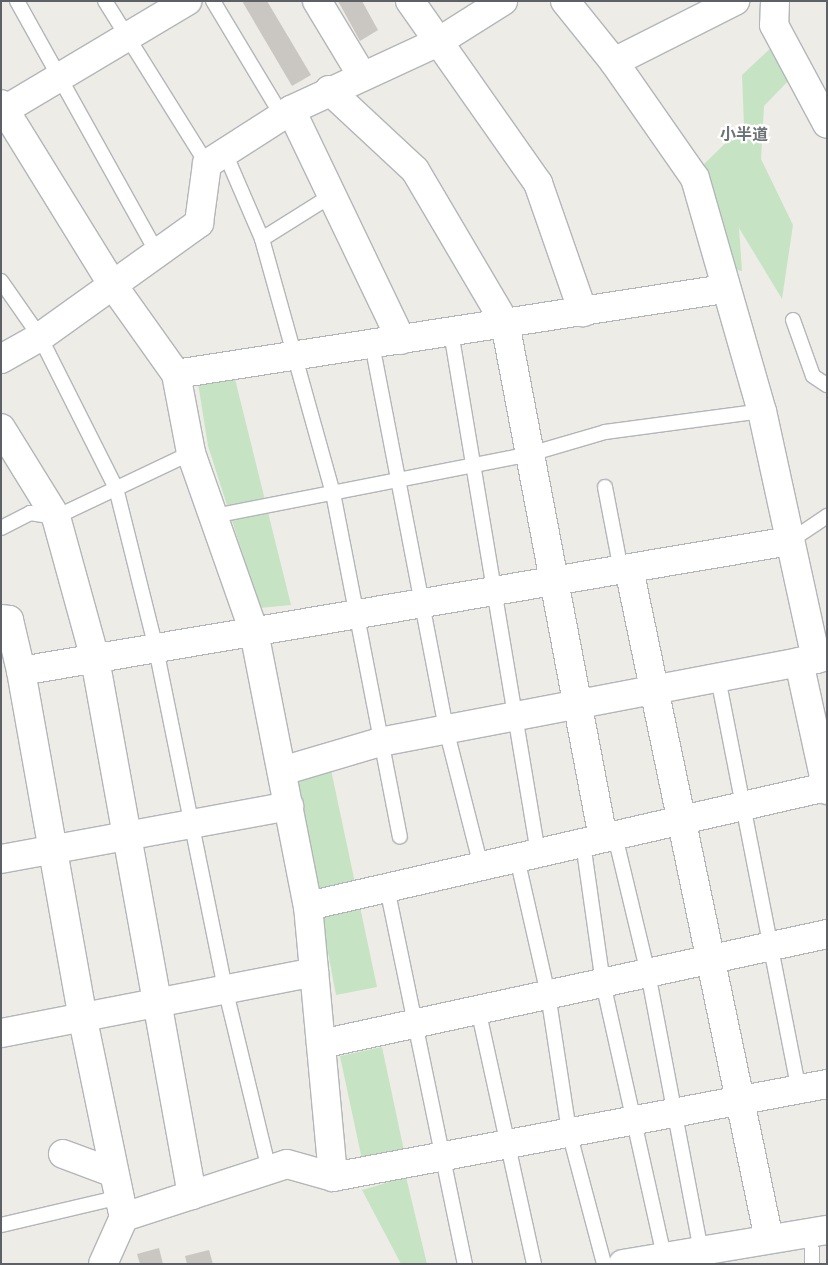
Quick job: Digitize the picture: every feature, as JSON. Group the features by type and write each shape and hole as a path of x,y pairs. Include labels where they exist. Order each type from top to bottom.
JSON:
{"street":[{"path":"187,1 62,76 3,108 112,284 176,374 192,453 254,632 289,806 308,906 333,1177"},
{"path":"317,1 360,74"},
{"path":"410,1 538,183 583,312"},
{"path":"1,359 40,337 199,223 216,158 286,113 360,74 438,42 503,1"},
{"path":"308,906 826,788 814,659 790,541 762,411 724,289 695,178 614,62 564,1"},
{"path":"614,62 735,1"},
{"path":"775,1 774,25 827,124"},
{"path":"329,90 415,170 505,324 578,704 600,839"},
{"path":"286,113 400,340"},
{"path":"176,374 724,289"},
{"path":"1,428 56,517 95,659 127,836 160,1000 192,1195"},
{"path":"21,671 790,541"},
{"path":"625,569 656,690 708,959 768,1240"},
{"path":"1,619 9,620 21,671 82,1015 122,1207 103,1264"},
{"path":"282,771 380,742 814,659"},
{"path":"1,859 289,806"},
{"path":"321,1044 827,934"},
{"path":"1,1033 82,1015 314,972"},
{"path":"122,1207 192,1195 287,1164 333,1177 510,1146 569,1132 737,1099 827,1084"},
{"path":"63,1154 114,1174 122,1207"},
{"path":"643,1261 819,1231"}],"lane":[{"path":"17,1 62,76 158,254"},
{"path":"105,1 126,38 216,158 262,239 333,493 400,837"},
{"path":"213,1 286,113"},
{"path":"262,239 329,197"},
{"path":"1,281 40,337 116,488 156,649 194,824 225,988 270,1170"},
{"path":"793,320 813,376 827,386"},
{"path":"451,332 517,716 527,856 569,1132 604,1264"},
{"path":"372,344 401,480 446,729 481,866"},
{"path":"214,516 530,454 605,432 762,411"},
{"path":"1,528 30,513 56,517 192,453"},
{"path":"605,487 625,569"},
{"path":"790,541 827,516"},
{"path":"718,678 799,1089"},
{"path":"600,839 648,972 701,1251"},
{"path":"600,839 603,983 636,1120 643,1261"},
{"path":"387,888 465,1264"},
{"path":"478,1009 510,1146 534,1264"},
{"path":"1,1225 122,1207"},
{"path":"812,1264 819,1231"}],"green space":[{"path":"775,44 791,78 764,106 761,159 793,225 782,299 739,228 742,271 726,268 702,166 744,125 742,75"},
{"path":"235,379 291,605 260,608 208,446 198,383"},
{"path":"330,765 377,987 336,995 296,785 302,770"},
{"path":"382,1047 404,1152 362,1161 340,1056"},
{"path":"406,1177 427,1264 401,1264 362,1190"}],"building":[{"path":"242,1 267,1 311,75 292,86"},
{"path":"338,1 362,1 378,30 360,41"},
{"path":"159,1248 163,1264 140,1264 137,1254"},
{"path":"209,1250 213,1264 187,1264 185,1256"}],"district":[{"name":"小半道","path":"744,134"}]}
